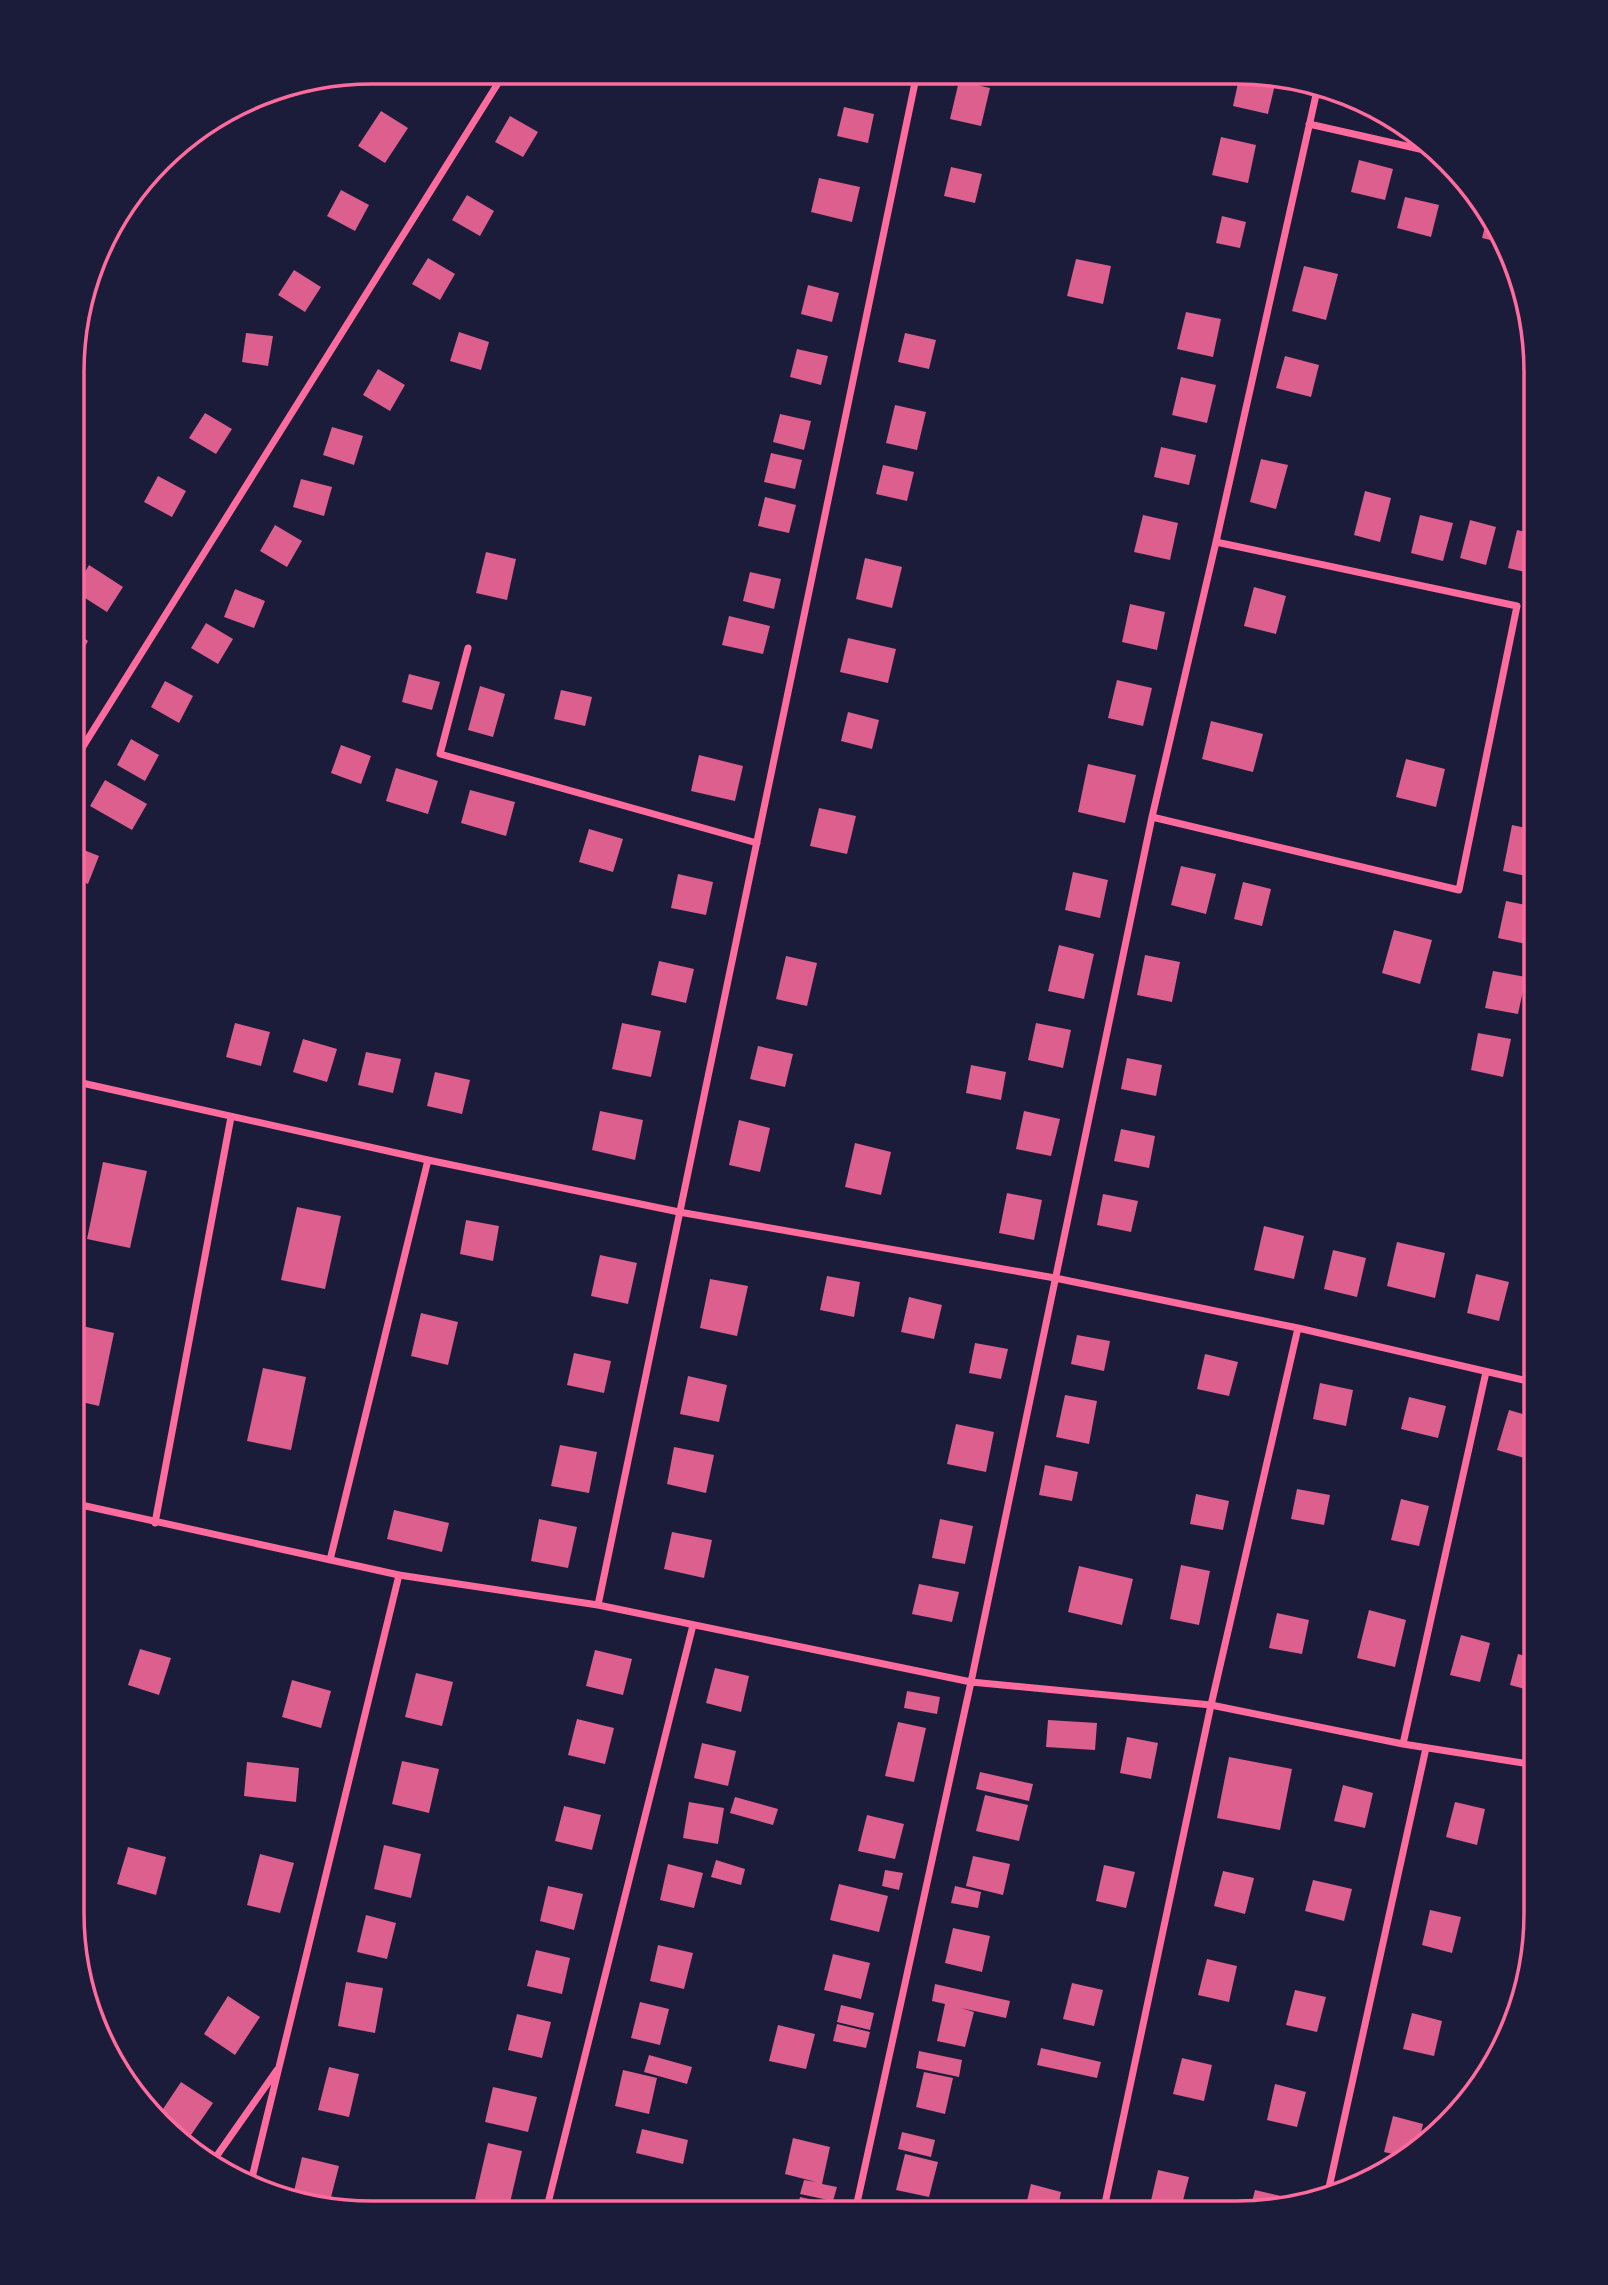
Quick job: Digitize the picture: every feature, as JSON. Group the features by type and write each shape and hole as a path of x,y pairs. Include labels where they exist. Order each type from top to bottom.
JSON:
{"street":[{"path":"84,745 497,84"},
{"path":"598,1605 915,84"},
{"path":"857,2201 971,1682 1152,817 1316,95"},
{"path":"1309,124 1417,148"},
{"path":"1152,817 1459,890 1517,606 1216,542"},
{"path":"468,648 440,754 757,843"},
{"path":"84,1083 678,1212 1055,1278 1298,1328 1524,1380"},
{"path":"155,1523 231,1116"},
{"path":"330,1560 428,1160"},
{"path":"1106,2201 1211,1705 1298,1328"},
{"path":"1403,1744 1486,1372"},
{"path":"84,1506 399,1575 598,1605 971,1682 1211,1705 1403,1744 1524,1764"},
{"path":"253,2175 399,1575"},
{"path":"549,2201 693,1625"},
{"path":"1329,2186 1426,1748"},
{"path":"217,2155 279,2067"}],"building":[{"path":"958,84 990,88 981,126 950,119"},
{"path":"1238,84 1275,86 1268,114 1233,106"},
{"path":"844,107 874,114 868,143 837,136"},
{"path":"381,111 408,128 385,163 358,146"},
{"path":"510,116 538,132 523,157 495,142"},
{"path":"1221,137 1256,145 1248,183 1212,175"},
{"path":"1359,160 1393,169 1385,200 1351,192"},
{"path":"951,167 982,174 975,203 944,196"},
{"path":"819,178 860,187 852,222 811,212"},
{"path":"341,190 369,205 355,231 327,216"},
{"path":"467,195 494,211 480,236 452,220"},
{"path":"1405,197 1439,205 1431,237 1397,228"},
{"path":"1222,216 1246,222 1240,248 1216,243"},
{"path":"1485,227 1492,240 1482,238"},
{"path":"428,258 455,274 440,300 412,284"},
{"path":"1076,259 1111,266 1103,304 1067,296"},
{"path":"1304,266 1338,274 1326,320 1292,311"},
{"path":"294,270 321,287 305,312 278,295"},
{"path":"808,285 839,293 832,322 801,314"},
{"path":"1186,312 1221,319 1213,357 1177,349"},
{"path":"459,332 489,342 481,370 450,361"},
{"path":"246,333 273,336 268,366 242,362"},
{"path":"905,333 936,340 929,369 898,362"},
{"path":"797,349 828,356 821,385 790,377"},
{"path":"1285,356 1319,365 1311,397 1276,388"},
{"path":"378,369 405,385 390,411 363,395"},
{"path":"1181,377 1216,385 1207,423 1172,415"},
{"path":"895,405 926,412 917,450 886,443"},
{"path":"205,413 232,429 216,454 189,438"},
{"path":"780,414 811,421 804,450 773,442"},
{"path":"332,427 363,436 354,465 323,455"},
{"path":"1161,447 1196,455 1189,485 1154,477"},
{"path":"771,453 802,460 795,489 764,482"},
{"path":"1261,459 1288,465 1276,509 1250,502"},
{"path":"883,465 914,472 907,501 876,494"},
{"path":"158,476 186,491 172,517 144,502"},
{"path":"301,479 332,487 324,516 293,507"},
{"path":"1365,491 1391,498 1380,542 1354,535"},
{"path":"765,497 796,505 789,533 758,526"},
{"path":"1143,515 1178,523 1170,560 1134,552"},
{"path":"1420,515 1453,523 1443,561 1411,553"},
{"path":"1470,520 1496,527 1486,565 1460,558"},
{"path":"275,525 302,541 287,567 260,551"},
{"path":"1517,530 1524,531 1524,572 1508,568"},
{"path":"486,552 516,559 507,600 476,593"},
{"path":"865,558 902,567 892,608 856,599"},
{"path":"89,565 123,587 107,612 84,597 84,574"},
{"path":"750,572 781,579 774,609 743,601"},
{"path":"1254,587 1286,596 1276,634 1244,626"},
{"path":"235,589 265,601 254,628 224,617"},
{"path":"1130,604 1165,612 1157,650 1122,642"},
{"path":"729,616 770,626 763,654 722,645"},
{"path":"206,623 233,639 218,664 191,648"},
{"path":"848,638 896,649 888,683 840,672"},
{"path":"409,674 440,682 432,710 402,702"},
{"path":"1117,680 1152,688 1143,726 1108,718"},
{"path":"165,681 193,696 179,723 151,707"},
{"path":"480,686 505,694 493,737 468,730"},
{"path":"561,690 592,697 585,726 554,719"},
{"path":"848,712 879,720 872,749 841,741"},
{"path":"1211,721 1263,734 1253,772 1202,759"},
{"path":"131,739 159,755 145,781 117,765"},
{"path":"341,745 371,756 361,784 331,773"},
{"path":"699,755 743,766 735,801 691,791"},
{"path":"1406,759 1445,769 1436,807 1396,797"},
{"path":"1088,764 1136,775 1125,823 1078,812"},
{"path":"396,768 438,781 428,814 386,801"},
{"path":"105,780 147,804 132,830 90,806"},
{"path":"470,790 515,802 506,836 461,823"},
{"path":"819,808 856,816 847,854 810,846"},
{"path":"1512,825 1524,828 1524,875 1503,871"},
{"path":"589,829 623,839 613,872 579,862"},
{"path":"84,850 99,856 88,884 84,882"},
{"path":"1181,866 1216,874 1206,914 1171,905"},
{"path":"1073,872 1108,880 1100,918 1065,910"},
{"path":"678,874 713,882 706,915 671,908"},
{"path":"1243,882 1271,889 1262,926 1234,919"},
{"path":"1506,901 1524,905 1524,944 1498,938"},
{"path":"1394,930 1432,940 1420,984 1382,973"},
{"path":"1059,945 1094,954 1084,999 1048,991"},
{"path":"1145,955 1180,962 1172,1002 1137,995"},
{"path":"786,956 817,963 807,1006 776,999"},
{"path":"659,961 694,969 686,1003 651,995"},
{"path":"1493,971 1524,977 1518,1014 1485,1008"},
{"path":"235,1023 270,1032 261,1066 226,1057"},
{"path":"622,1023 661,1031 651,1077 612,1069"},
{"path":"1036,1023 1071,1030 1063,1068 1028,1060"},
{"path":"1478,1033 1511,1039 1503,1077 1471,1070"},
{"path":"303,1039 337,1049 327,1082 293,1072"},
{"path":"758,1046 793,1054 785,1087 750,1079"},
{"path":"366,1052 401,1059 393,1093 358,1085"},
{"path":"1127,1058 1162,1065 1156,1096 1121,1089"},
{"path":"971,1065 1006,1072 1001,1100 966,1093"},
{"path":"435,1072 470,1080 462,1114 427,1106"},
{"path":"600,1111 643,1120 635,1160 592,1150"},
{"path":"1024,1111 1060,1119 1051,1156 1016,1149"},
{"path":"739,1120 770,1128 760,1172 729,1165"},
{"path":"1121,1129 1155,1136 1149,1168 1114,1161"},
{"path":"855,1143 891,1152 881,1195 845,1187"},
{"path":"103,1162 147,1171 130,1248 87,1239"},
{"path":"1007,1193 1042,1200 1034,1240 999,1233"},
{"path":"1103,1194 1138,1201 1131,1232 1097,1225"},
{"path":"297,1207 341,1216 325,1289 281,1280"},
{"path":"466,1220 499,1226 493,1261 460,1254"},
{"path":"1264,1226 1304,1236 1294,1279 1254,1270"},
{"path":"1397,1242 1445,1253 1435,1298 1387,1286"},
{"path":"1333,1250 1366,1258 1357,1297 1324,1289"},
{"path":"600,1255 637,1263 628,1304 591,1296"},
{"path":"1476,1274 1509,1282 1499,1321 1467,1313"},
{"path":"827,1276 860,1282 854,1317 820,1310"},
{"path":"710,1279 748,1286 737,1336 700,1328"},
{"path":"909,1297 942,1305 934,1339 901,1332"},
{"path":"421,1313 458,1322 448,1365 411,1356"},
{"path":"84,1326 114,1333 99,1406 84,1403"},
{"path":"1077,1335 1110,1341 1104,1371 1071,1364"},
{"path":"975,1343 1008,1349 1001,1379 969,1373"},
{"path":"574,1353 611,1361 604,1393 567,1385"},
{"path":"1205,1354 1238,1362 1229,1396 1197,1389"},
{"path":"263,1368 306,1377 291,1450 247,1441"},
{"path":"688,1376 727,1385 719,1422 680,1414"},
{"path":"1320,1383 1353,1390 1346,1426 1313,1419"},
{"path":"1065,1395 1097,1401 1089,1444 1056,1437"},
{"path":"1409,1397 1446,1406 1438,1438 1401,1429"},
{"path":"1509,1410 1524,1414 1524,1458 1497,1450"},
{"path":"956,1424 994,1432 986,1472 947,1464"},
{"path":"560,1445 597,1452 589,1493 551,1486"},
{"path":"674,1447 714,1455 706,1493 667,1484"},
{"path":"1045,1465 1078,1472 1072,1501 1039,1495"},
{"path":"1297,1489 1330,1495 1324,1525 1291,1519"},
{"path":"1196,1494 1229,1501 1223,1530 1190,1524"},
{"path":"1401,1499 1429,1506 1419,1546 1391,1540"},
{"path":"394,1510 449,1523 442,1552 387,1539"},
{"path":"539,1519 577,1527 568,1568 531,1561"},
{"path":"940,1519 973,1526 965,1564 932,1558"},
{"path":"672,1532 712,1540 704,1578 664,1569"},
{"path":"1181,1565 1210,1571 1199,1625 1170,1619"},
{"path":"1079,1566 1133,1579 1122,1625 1068,1612"},
{"path":"919,1584 959,1592 952,1622 912,1614"},
{"path":"1369,1610 1406,1620 1395,1667 1357,1658"},
{"path":"1277,1613 1309,1620 1302,1654 1269,1648"},
{"path":"1461,1635 1490,1643 1480,1682 1450,1675"},
{"path":"140,1649 171,1658 159,1695 128,1685"},
{"path":"595,1650 632,1659 623,1695 586,1686"},
{"path":"1518,1654 1524,1656 1524,1689 1510,1685"},
{"path":"715,1668 749,1676 741,1712 706,1703"},
{"path":"416,1673 453,1682 442,1726 405,1717"},
{"path":"292,1680 331,1691 321,1728 282,1717"},
{"path":"907,1691 940,1697 937,1714 904,1708"},
{"path":"577,1719 614,1728 605,1764 568,1755"},
{"path":"1048,1720 1097,1723 1095,1750 1046,1747"},
{"path":"898,1722 926,1728 914,1782 885,1776"},
{"path":"1127,1737 1158,1743 1151,1779 1120,1773"},
{"path":"702,1743 736,1751 728,1786 694,1778"},
{"path":"1229,1757 1292,1769 1280,1830 1217,1818"},
{"path":"402,1761 439,1769 429,1813 392,1804"},
{"path":"247,1762 299,1768 296,1802 244,1796"},
{"path":"980,1772 1033,1784 1029,1801 976,1789"},
{"path":"1343,1785 1373,1793 1365,1828 1334,1821"},
{"path":"985,1795 1028,1805 1019,1841 976,1831"},
{"path":"735,1797 778,1809 773,1825 730,1813"},
{"path":"689,1802 724,1808 718,1844 683,1838"},
{"path":"1455,1802 1485,1809 1477,1845 1446,1837"},
{"path":"564,1806 601,1815 592,1850 555,1841"},
{"path":"867,1815 904,1824 895,1859 858,1851"},
{"path":"384,1845 421,1854 411,1898 374,1889"},
{"path":"128,1847 166,1857 156,1895 117,1884"},
{"path":"260,1854 294,1863 280,1913 247,1905"},
{"path":"973,1856 1010,1864 1003,1895 966,1886"},
{"path":"716,1860 745,1869 741,1885 711,1877"},
{"path":"668,1864 703,1873 694,1908 660,1900"},
{"path":"1104,1865 1135,1872 1126,1908 1096,1901"},
{"path":"885,1870 903,1873 899,1890 882,1886"},
{"path":"1223,1871 1254,1878 1245,1914 1214,1906"},
{"path":"1313,1880 1352,1889 1344,1921 1305,1911"},
{"path":"839,1884 888,1896 879,1932 830,1920"},
{"path":"548,1886 583,1894 574,1930 540,1921"},
{"path":"955,1886 981,1892 978,1908 951,1903"},
{"path":"1430,1910 1461,1917 1452,1953 1422,1945"},
{"path":"366,1915 396,1923 387,1959 357,1952"},
{"path":"953,1928 990,1936 982,1972 945,1963"},
{"path":"658,1945 693,1953 684,1989 650,1981"},
{"path":"536,1950 570,1958 562,1994 527,1986"},
{"path":"833,1954 870,1963 861,1999 824,1990"},
{"path":"1207,1959 1237,1966 1229,2002 1198,1995"},
{"path":"346,1982 383,1988 375,2033 338,2026"},
{"path":"1072,1983 1103,1990 1094,2026 1063,2019"},
{"path":"935,1984 1010,2001 1006,2018 961,2008 974,2012 965,2047 937,2041 945,2004 932,2001"},
{"path":"1295,1990 1326,1997 1317,2032 1286,2025"},
{"path":"228,1996 260,2017 235,2055 204,2034"},
{"path":"640,2002 669,2009 660,2045 631,2038"},
{"path":"841,2005 874,2013 870,2030 837,2022"},
{"path":"1412,2013 1442,2021 1434,2056 1403,2049"},
{"path":"517,2014 551,2022 542,2058 508,2050"},
{"path":"837,2024 870,2032 866,2048 833,2041"},
{"path":"778,2025 815,2034 806,2069 769,2061"},
{"path":"1041,2048 1101,2062 1097,2078 1037,2065"},
{"path":"919,2051 962,2060 959,2077 916,2068"},
{"path":"649,2055 692,2067 687,2084 644,2072"},
{"path":"1182,2058 1212,2065 1204,2101 1173,2094"},
{"path":"329,2067 359,2074 349,2117 318,2110"},
{"path":"623,2070 657,2078 649,2114 615,2106"},
{"path":"924,2072 953,2078 945,2114 916,2107"},
{"path":"181,2082 213,2103 191,2135 162,2111"},
{"path":"1275,2084 1306,2092 1297,2127 1267,2120"},
{"path":"493,2087 537,2097 528,2132 485,2122"},
{"path":"1393,2116 1423,2124 1421,2134 1396,2152 1384,2152"},
{"path":"642,2129 688,2140 683,2164 636,2153"},
{"path":"902,2132 935,2140 931,2157 898,2149"},
{"path":"793,2138 830,2147 822,2184 837,2187 833,2201 800,2194 804,2180 816,2182 785,2174"},
{"path":"488,2143 522,2151 510,2201 475,2199"},
{"path":"905,2154 938,2162 929,2197 896,2190"},
{"path":"302,2157 339,2166 331,2198 294,2190"},
{"path":"1158,2170 1189,2177 1183,2201 1151,2201"},
{"path":"1031,2184 1061,2192 1059,2201 1027,2201"},
{"path":"1255,2190 1284,2197 1274,2199 1252,2200"},
{"path":"800,2197 819,2201 799,2201"}]}
